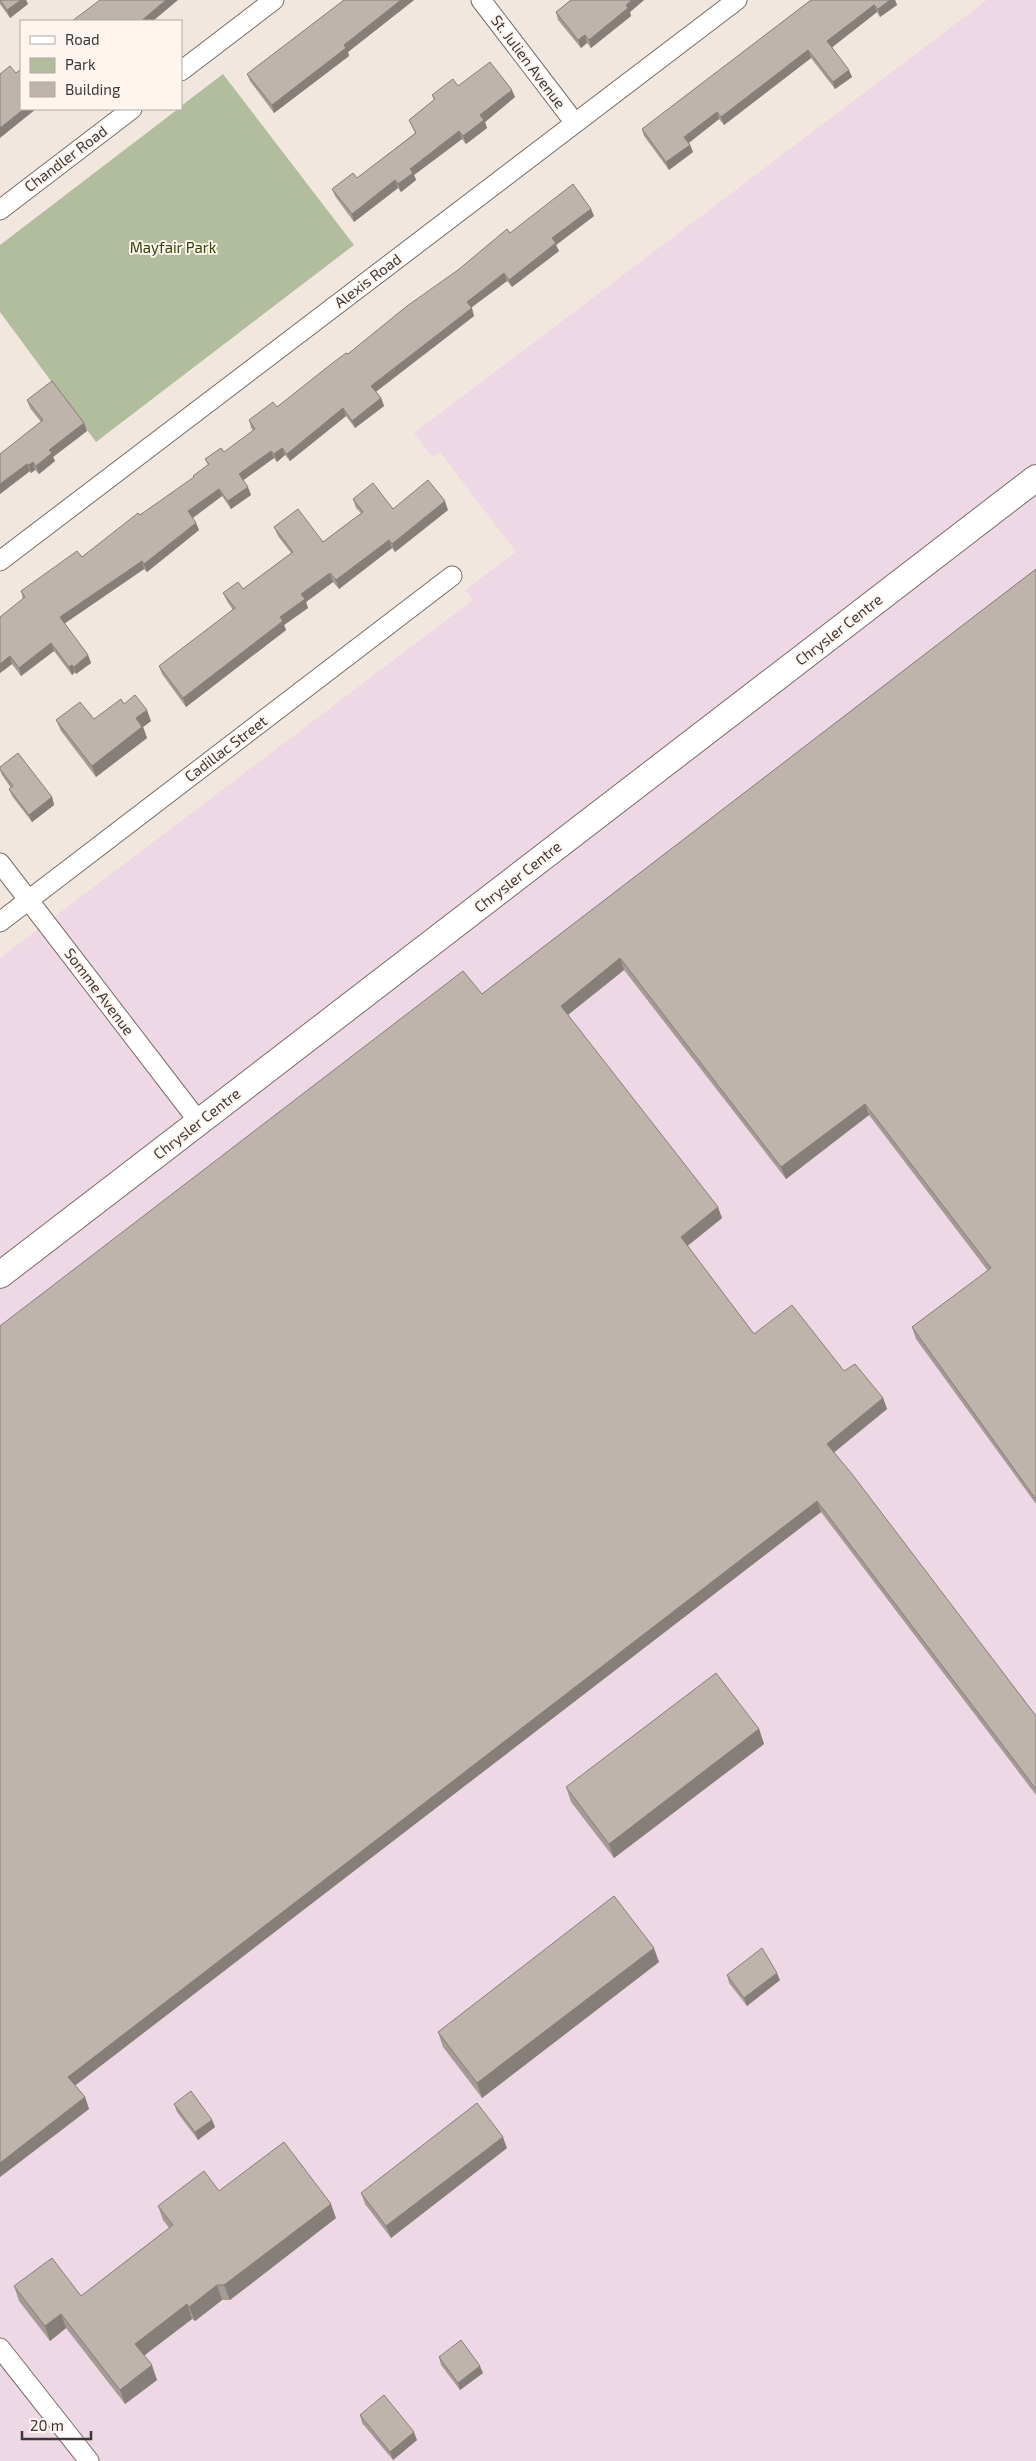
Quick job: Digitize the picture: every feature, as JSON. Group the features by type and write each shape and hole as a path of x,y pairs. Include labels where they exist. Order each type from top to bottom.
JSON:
{"street":[{"path":"182,70 274,0"},
{"name":"St. Julien Avenue","path":"481,0 575,124"},
{"name":"Alexis Road","path":"0,562 736,0"},
{"name":"Chandler Road","path":"0,210 131,110"},
{"name":"Chrysler Centre","path":"0,1275 1036,478"},
{"name":"Cadillac Street","path":"0,922 452,576"},
{"name":"Somme Avenue","path":"0,863 199,1122"},
{"path":"0,2348 89,2461"}],"shaded area":[{"path":"987,0 1036,0 1036,2461 0,2461 0,958 473,600 465,590 516,552 440,452 433,457 414,433"}],"green space":[{"name":"Mayfair Park","path":"223,74 354,245 96,442 0,312 0,245 177,110 182,110 182,105"}],"building":[{"path":"0,0 21,0 7,10"},
{"path":"100,0 166,0 142,20 73,20"},
{"path":"344,0 401,0 344,45 346,48 272,105 247,74"},
{"path":"571,0 632,0 626,5 628,8 589,40 585,35 578,40 556,12"},
{"path":"811,0 890,0 878,9 874,5 827,41 849,70 833,82 808,50 721,117 717,112 684,137 690,145 666,162 642,129"},
{"path":"490,62 512,90 480,115 484,120 463,136 459,131 410,169 413,173 398,184 395,180 352,214 332,189 353,173 357,178 416,133 409,120 435,99 432,95 453,79 458,86"},
{"path":"10,66 16,73 20,70 20,110 23,110 0,128 0,74"},
{"path":"573,184 591,209 552,238 556,243 509,280 504,273 467,302 472,308 371,386 381,398 352,421 343,408 287,454 282,448 274,454 271,451 239,474 248,487 228,501 219,489 188,511 196,523 144,564 142,561 60,617 88,655 74,667 72,665 69,667 51,643 19,668 10,656 0,664 0,617 25,597 21,591 77,551 82,557 138,513 140,515 194,477 209,464 205,459 221,448 224,452 255,429 249,420 273,402 277,407 346,353 348,354 407,306 458,270 507,229 510,233"},
{"path":"52,381 84,423 49,450 52,453 36,466 33,462 29,465 27,464 0,484 0,454 43,420 27,400"},
{"path":"428,480 445,501 392,544 389,540 336,580 330,573 301,594 305,599 280,617 283,621 183,698 159,666 235,608 223,593 238,582 243,589 293,552 274,527 298,509 323,542 363,512 353,499 373,483 393,509"},
{"path":"1036,569 1035,1498 912,1327 991,1268 865,1104 781,1167 620,958 561,1006 718,1207 681,1237 754,1334 792,1305 844,1371 855,1364 883,1398 827,1444 852,1474 1036,1716 1036,1789 817,1501 68,2077 85,2097 0,2163 0,1326 463,971 482,994"},
{"path":"135,695 147,710 136,718 142,727 92,766 56,720 80,702 94,719 121,699 124,704"},
{"path":"18,753 52,797 29,815 9,789 13,786 0,769"},
{"path":"716,1673 759,1729 609,1844 566,1787"},
{"path":"614,1896 654,1948 477,2083 438,2032"},
{"path":"762,1948 777,1973 744,1998 727,1975"},
{"path":"191,2091 212,2120 195,2132 174,2104"},
{"path":"477,2103 503,2137 386,2226 361,2193"},
{"path":"284,2142 331,2204 224,2285 217,2285 189,2307 187,2304 135,2344 152,2365 120,2390 61,2314 45,2326 14,2286 52,2258 81,2296 173,2225 158,2206 204,2171 219,2191"},
{"path":"461,2340 480,2366 458,2383 439,2357"},
{"path":"384,2395 414,2432 390,2452 360,2415"}]}
